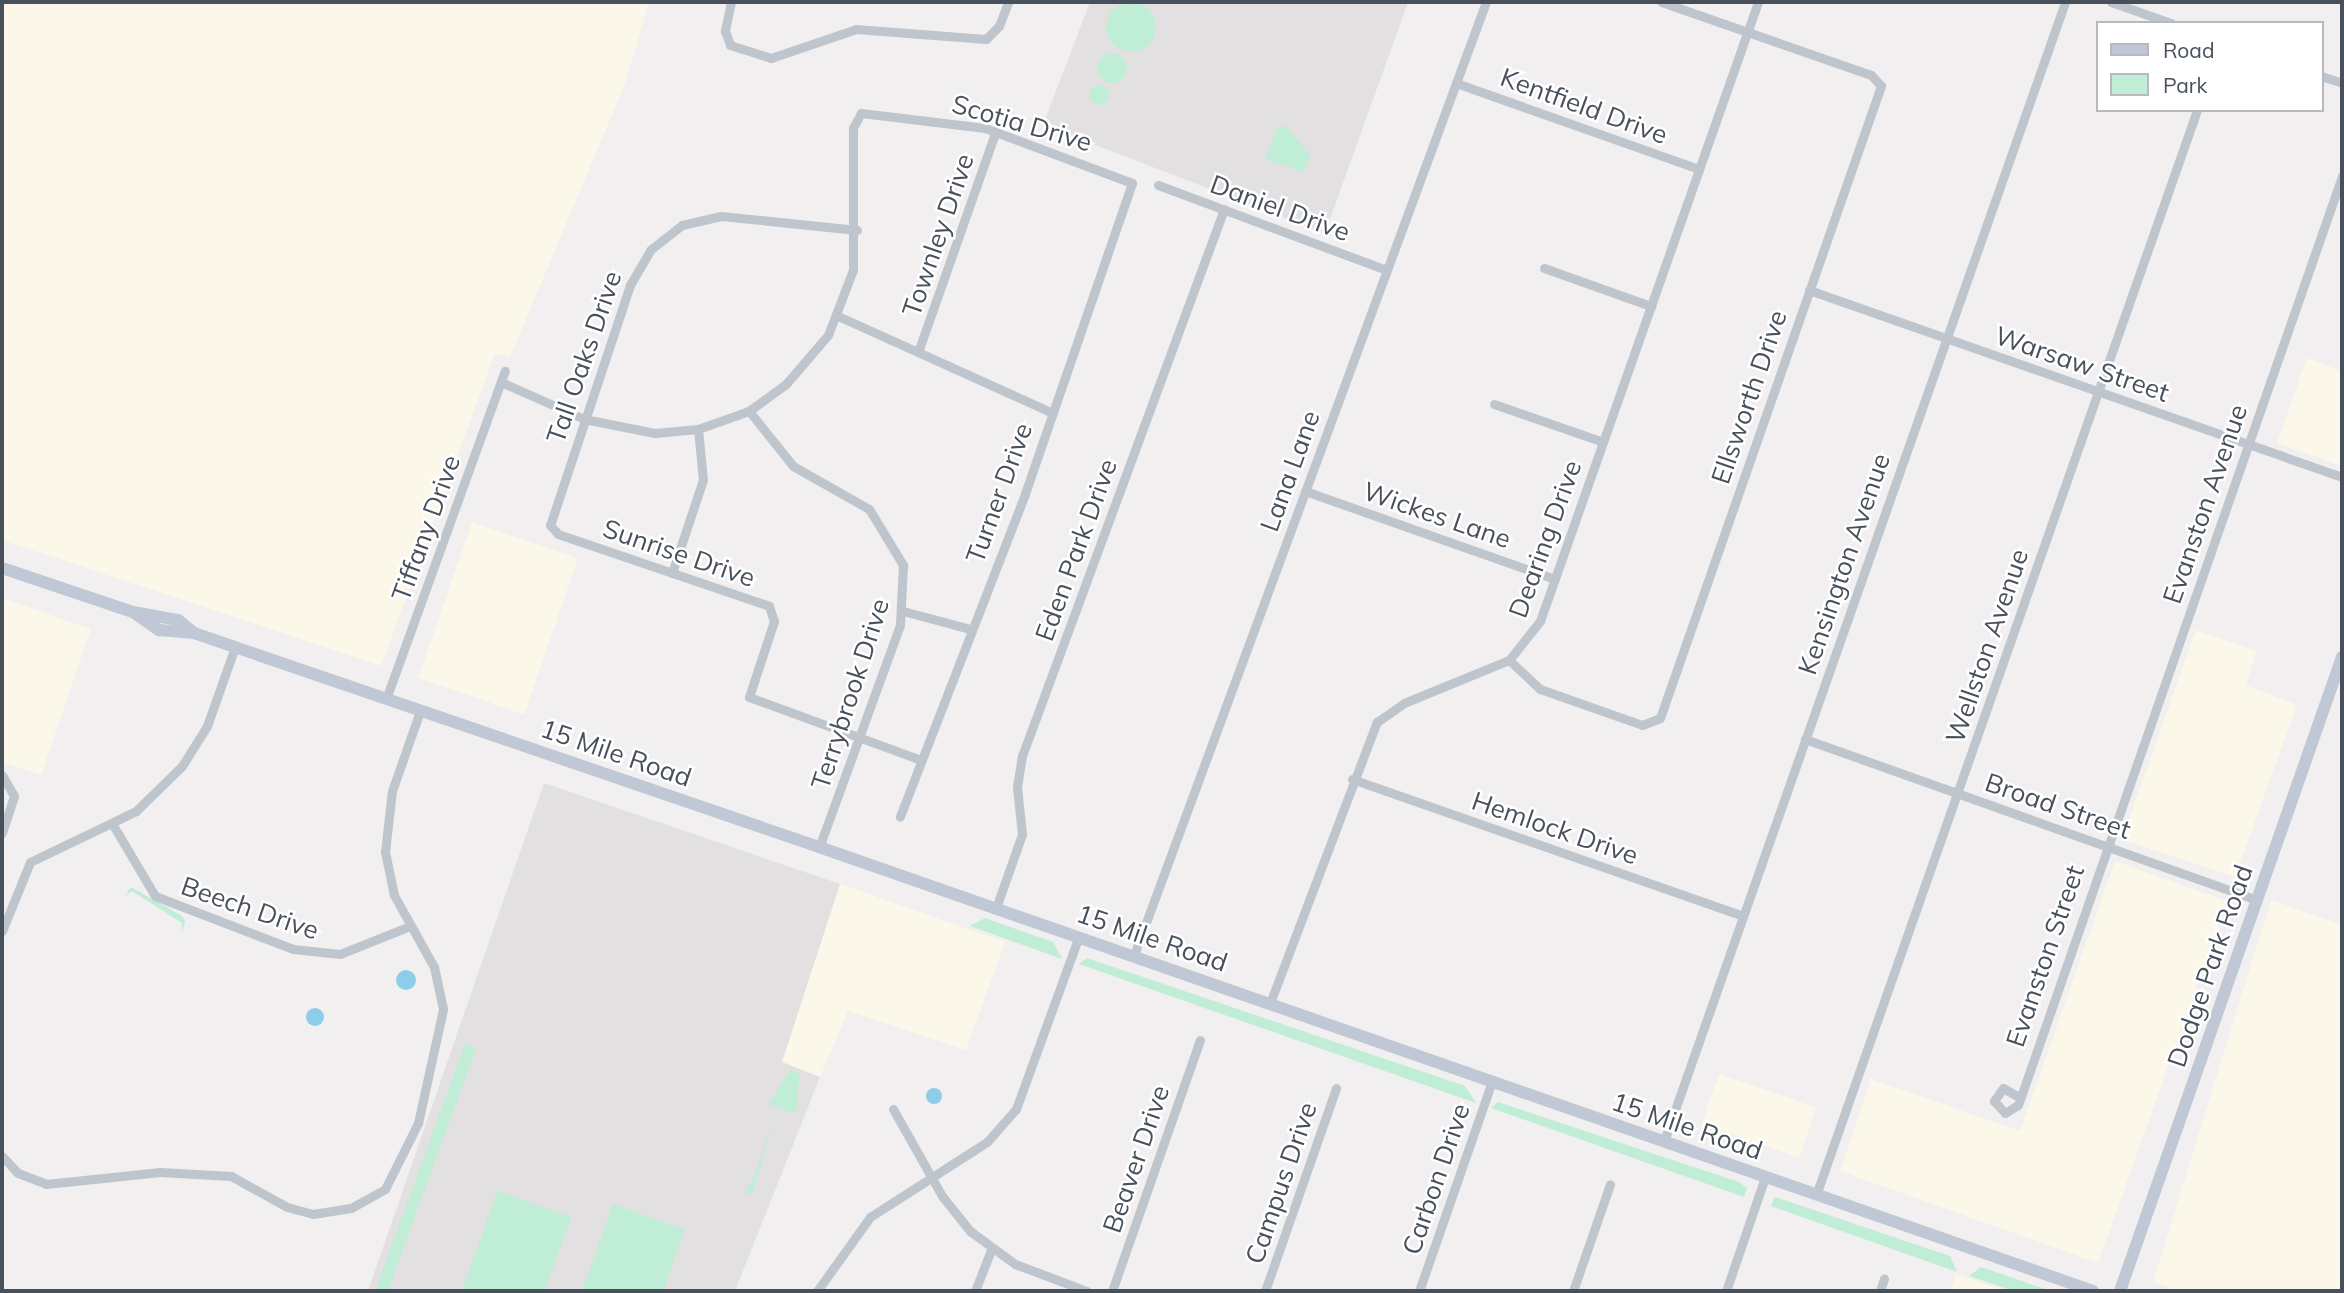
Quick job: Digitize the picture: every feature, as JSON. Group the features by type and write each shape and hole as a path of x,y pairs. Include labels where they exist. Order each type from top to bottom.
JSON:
{"main road":[{"name":"15 Mile Road","path":"2,568 133,612 169,617 194,633 1134,955 2093,1291"},
{"name":"Dodge Park Road","path":"2120,1291 2342,657"}],"street":[{"path":"731,2 725,31 730,45 771,58 856,29 976,40 994,33 1008,2"},
{"name":"Lana Lane","path":"1134,955 1486,2"},
{"path":"1661,2 1747,32"},
{"name":"Dearing Drive","path":"1269,1003 1352,779 1382,716 1509,660 1535,632 1758,2"},
{"name":"Kensington Avenue","path":"1664,1141 2065,2"},
{"path":"2111,2 2165,21"},
{"name":"Ellsworth Drive","path":"1509,660 1540,689 1653,724 1809,290 1880,81 1747,32"},
{"path":"2323,77 2342,83"},
{"name":"Kentfield Drive","path":"1456,83 1699,169"},
{"name":"Scotia Drive","path":"857,230 856,116 881,112 996,131 1132,183"},
{"name":"Wellston Avenue","path":"1816,1195 2196,112"},
{"name":"Townley Drive","path":"918,352 996,131"},
{"name":"Evanston Avenue","path":"2107,845 2342,177"},
{"name":"Turner Drive","path":"900,817 1051,412 1132,183"},
{"name":"Daniel Drive","path":"1158,185 1387,270"},
{"name":"Eden Park Drive","path":"996,908 1022,834 1017,787 1022,756 1224,209"},
{"name":"Tall Oaks Drive","path":"551,527 584,419 630,285 641,260 664,237 682,225 721,216 857,230"},
{"path":"501,382 584,419 635,432 698,429 750,411 794,377 838,316 857,230"},
{"path":"1544,268 1651,306"},
{"name":"Warsaw Street","path":"1809,290 2342,477"},
{"path":"838,316 1051,412"},
{"name":"Tiffany Drive","path":"386,699 505,371"},
{"path":"1494,404 1603,442"},
{"name":"Terrybrook Drive","path":"750,411 793,466 879,520 903,565 903,611 820,847"},
{"path":"672,573 703,480 698,429"},
{"name":"Wickes Lane","path":"1305,491 1555,579"},
{"name":"Sunrise Drive","path":"551,527 773,610 749,697 921,760"},
{"path":"903,611 970,629"},
{"path":"2,931 30,862 113,825 155,796 194,751 235,647"},
{"path":"2,1156 18,1173 46,1184 160,1172 232,1175 287,1208 313,1214 352,1208 394,1179 433,1072 443,1009 433,967 410,926 388,873 386,824 421,711"},
{"name":"Broad Street","path":"1805,740 2257,900"},
{"path":"2,775 14,788 2,833"},
{"name":"Hemlock Drive","path":"1352,779 1743,916"},
{"name":"Beech Drive","path":"113,825 137,874 162,901 293,949 340,954 410,926"},
{"name":"Evanston Street","path":"2019,1097 2107,845"},
{"path":"817,1291 870,1217 930,1175 987,1142 1016,1109 1079,936"},
{"name":"Beaver Drive","path":"1112,1291 1200,1040"},
{"name":"Evanston Street","path":"2008,1088 2024,1080"},
{"name":"Carbon Drive","path":"1419,1291 1492,1081"},
{"name":"Campus Drive","path":"1265,1291 1336,1088"},
{"path":"2008,1088 2019,1097 2013,1111 1997,1109 1996,1093 2008,1088"},
{"path":"893,1109 930,1175 960,1220 991,1250 1087,1291"},
{"path":"1726,1291 1765,1177"},
{"path":"1573,1291 1610,1184"},
{"path":"975,1291 991,1250"},
{"path":"1880,1291 1884,1279"}],"shaded area":[{"path":"2,2 649,2 625,84 510,357 495,353 381,666 2,540"},
{"path":"1090,2 1408,2 1325,233 1043,125"},
{"path":"2307,358 2342,371 2342,466 2277,443"},
{"path":"472,522 578,558 524,714 418,678"},
{"path":"2,598 91,629 41,775 2,762"},
{"path":"2196,630 2257,651 2246,685 2297,705 2235,877 2122,839"},
{"path":"544,783 840,884 782,1062 820,1077 735,1291 368,1291"},
{"path":"2115,861 2227,901 2098,1263 1840,1171 1871,1079 2020,1131"},
{"path":"840,884 1005,942 966,1050 848,1011 820,1077 781,1063"},
{"path":"2271,900 2342,925 2342,1291 2179,1291 2153,1282"},
{"path":"1719,1074 1816,1108 1799,1158 1702,1124"},
{"path":"1956,1274 2005,1291 1950,1291"}],"green space":[{"path":"1131,2 1149,9 1156,27 1149,45 1131,52 1113,45 1106,27 1113,9"},
{"path":"1112,53 1123,57 1127,68 1123,79 1112,83 1101,79 1097,68 1101,57"},
{"path":"1099,85 1106,88 1109,95 1106,102 1099,105 1092,102 1089,95 1092,88"},
{"path":"1278,126 1287,127 1310,155 1304,172 1265,159"},
{"path":"131,887 182,916 185,922 182,932 182,923 132,891 125,896"},
{"path":"985,918 1053,942 1062,959 970,926"},
{"path":"1087,958 1465,1086 1476,1103 1079,964"},
{"path":"465,1044 476,1048 388,1291 375,1290"},
{"path":"790,1070 800,1074 796,1114 769,1104"},
{"path":"1498,1102 1739,1182 1747,1188 1744,1197 1491,1108"},
{"path":"775,1117 752,1195 745,1192 754,1176"},
{"path":"497,1191 571,1217 545,1291 462,1291"},
{"path":"1775,1197 1950,1256 1957,1272 1771,1206"},
{"path":"613,1204 685,1230 663,1291 582,1291"},
{"path":"1981,1267 2051,1291 2014,1291 1969,1276"}],"water":[{"path":"406,970 413,973 416,980 413,987 406,990 399,987 396,980 399,973"},
{"path":"315,1008 321,1011 324,1017 321,1023 315,1026 309,1023 306,1017 309,1011"},
{"path":"931,1088 937,1088 942,1096 940,1102 931,1104 926,1099 926,1093"}]}
